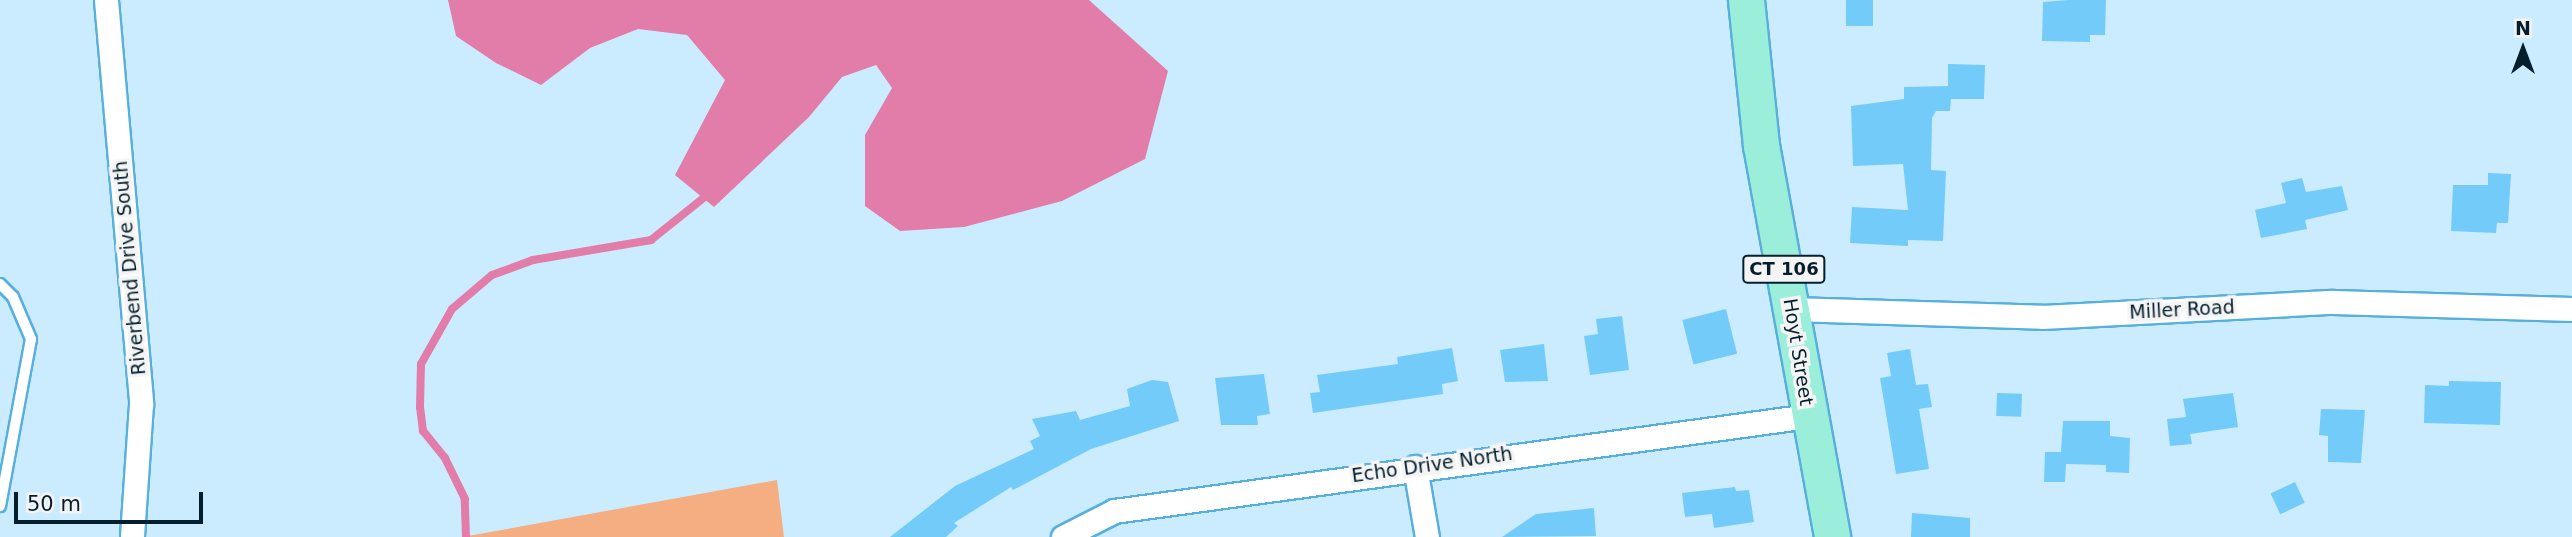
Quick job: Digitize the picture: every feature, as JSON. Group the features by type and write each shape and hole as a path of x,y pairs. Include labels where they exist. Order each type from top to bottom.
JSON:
{"main road":[{"name":"Hoyt Street","path":"1746,0 1761,145 1832,537"}],"street":[{"name":"Riverbend Drive South","path":"106,0 141,404 132,537"},
{"name":"Miller Road","path":"1792,309 2042,317 2333,302 2572,309"},
{"name":"Echo Drive North","path":"1063,537 1114,511 1415,467 1808,415"},
{"path":"1415,467 1427,537"}],"lane":[{"path":"0,284 13,297 31,339 0,506"}],"shaded area":[{"path":"448,0 1089,0 1168,71 1145,159 1062,201 964,227 900,231 865,206 865,135 892,88 876,65 842,77 809,117 714,207 675,175 725,80 687,35 638,29 590,48 541,85 496,63 456,36"},
{"path":"777,480 784,537 468,537 468,536"}],"building":[{"path":"1846,0 1873,0 1873,26 1846,26"},
{"path":"2106,0 2105,35 2090,35 2090,42 2042,41 2043,2"},
{"path":"1948,64 1985,65 1984,99 1951,99 1950,111 1936,111 1932,118 1931,170 1946,171 1943,241 1908,240 1908,246 1850,243 1852,207 1908,210 1903,164 1853,166 1851,106 1904,99 1904,87 1948,86"},
{"path":"2488,173 2511,174 2508,223 2497,223 2496,233 2451,231 2453,185 2488,185"},
{"path":"2302,178 2306,192 2342,186 2348,210 2305,220 2307,229 2261,238 2255,210 2286,203 2281,183"},
{"path":"1726,309 1737,354 1693,365 1682,320"},
{"path":"1622,316 1629,370 1590,375 1584,336 1598,334 1596,319"},
{"path":"1544,344 1548,381 1505,382 1500,350"},
{"path":"1452,348 1458,381 1442,384 1443,394 1313,413 1310,393 1320,392 1317,375 1398,364 1397,357"},
{"path":"1910,349 1916,385 1928,384 1932,407 1919,409 1929,469 1896,474 1880,378 1891,376 1887,353"},
{"path":"1264,374 1270,414 1257,416 1258,425 1221,425 1215,378"},
{"path":"1152,380 1168,382 1179,421 1091,449 1013,490 1011,487 954,523 958,526 946,537 890,537 955,486 1034,449 1030,441 1040,436 1032,419 1076,411 1080,420 1130,406 1127,389"},
{"path":"2449,381 2501,382 2500,425 2424,423 2425,385 2449,386"},
{"path":"1997,393 2022,394 2021,417 1996,416"},
{"path":"2233,393 2238,427 2190,434 2192,444 2170,446 2167,419 2186,417 2183,399"},
{"path":"2321,409 2365,410 2361,463 2328,462 2328,436 2319,435"},
{"path":"2063,421 2110,421 2110,436 2130,438 2129,473 2106,472 2106,465 2066,464 2065,482 2044,482 2045,452 2061,452"},
{"path":"2295,482 2305,503 2280,514 2271,493"},
{"path":"1735,487 1736,491 1749,490 1754,522 1714,528 1712,514 1685,517 1682,493"},
{"path":"1594,508 1596,536 1502,537 1536,514"},
{"path":"1912,513 1970,518 1970,537 1911,537"}],"waterway":[{"path":"466,537 465,499 445,458 423,431 420,407 421,364 452,309 492,275 533,260 651,240 711,192"}]}
